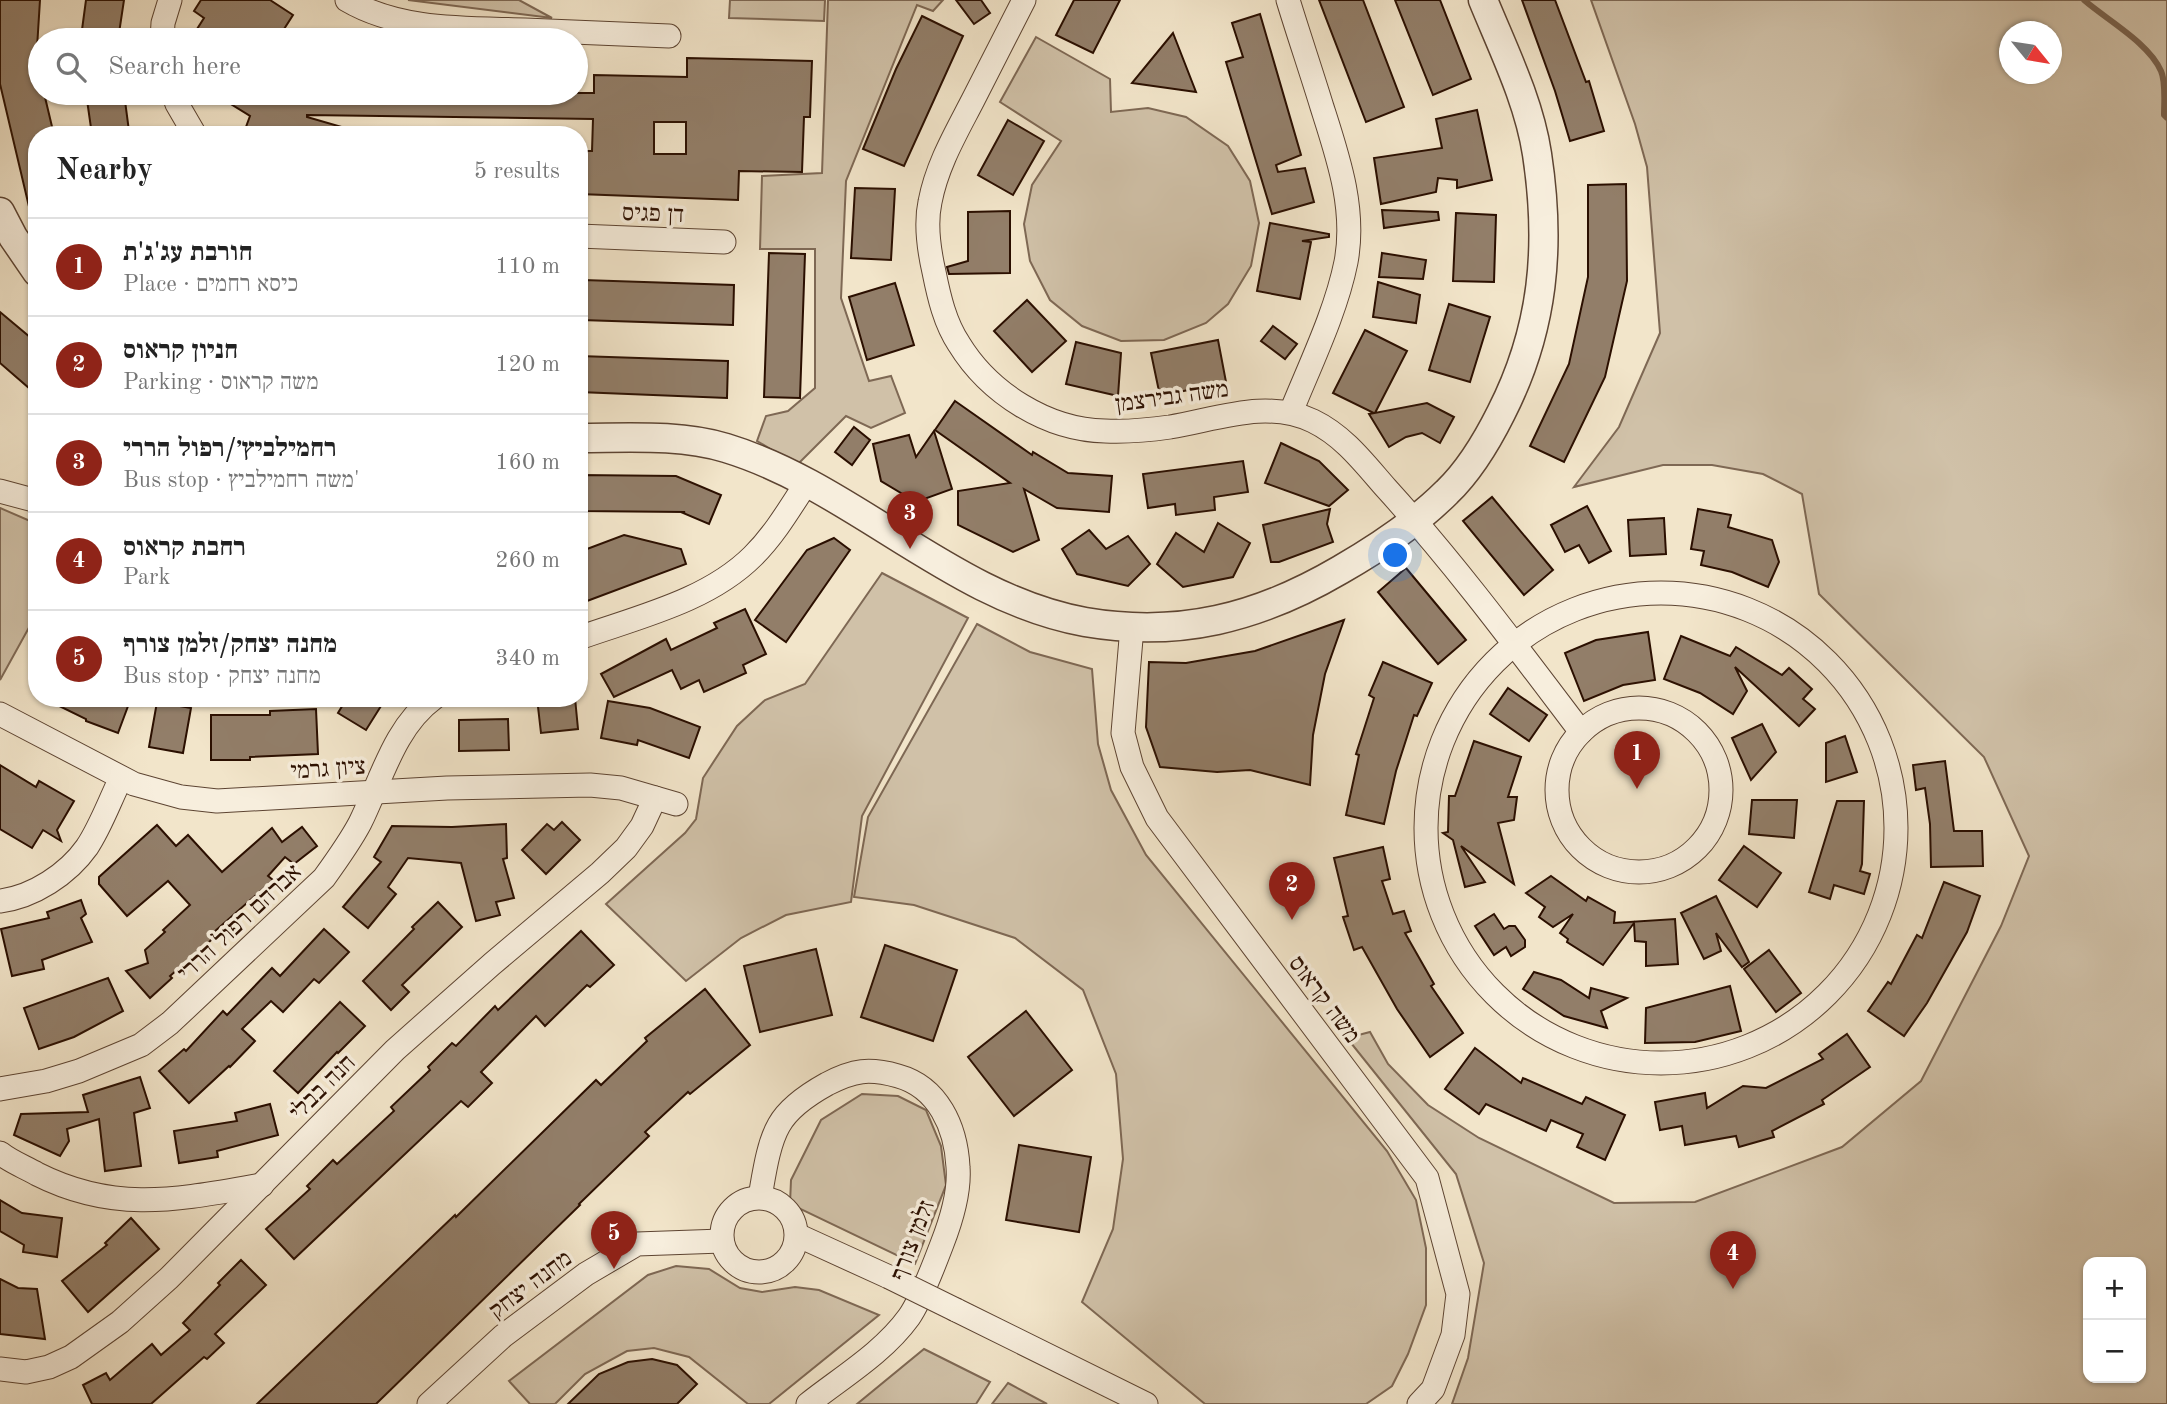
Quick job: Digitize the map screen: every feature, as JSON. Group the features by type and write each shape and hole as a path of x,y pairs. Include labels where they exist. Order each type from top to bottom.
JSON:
{"street":[{"path":"163,28 170,0"},
{"path":"347,0 364,10 387,18 473,28"},
{"name":"משה גבירצמן","path":"1024,0 949,145 935,179 929,206 928,233 944,314 958,344 972,363 1016,403 1045,418 1071,427 1103,431 1169,427 1256,410 1292,412 1339,436 1415,520 1581,732"},
{"path":"1288,0 1338,159 1346,193 1349,231 1346,262 1338,292 1292,412"},
{"path":"588,438 685,439 736,452 807,482 956,570 1026,606 1086,622 1132,627 1192,626 1240,616 1266,607 1326,578 1391,539 1449,491 1488,440 1515,386 1528,351 1543,279 1543,215 1537,154 1520,93 1483,0"},
{"path":"588,33 669,36"},
{"path":"178,105 190,126"},
{"path":"0,212 28,259"},
{"name":"דן פגיס","path":"588,236 724,242"},
{"path":"588,635 675,603 732,574 768,539 807,482"},
{"path":"0,491 28,499"},
{"path":"1660,592 1714,597 1771,618 1821,653 1862,702 1885,751 1896,803 1896,856 1881,914 1862,952 1830,993 1780,1032 1732,1053 1674,1064 1637,1063 1588,1053 1556,1040 1522,1019 1478,976 1458,946 1440,909 1431,873 1426,829 1429,788 1438,755 1457,708 1487,671 1515,645 1552,620 1602,600 1660,592"},
{"name":"משה קראוס","path":"1132,627 1123,733 1132,767 1157,818 1427,1178 1458,1294 1453,1335 1433,1389 1419,1404"},
{"name":"אברהם רפול הררי","path":"0,1089 46,1080 116,1057 141,1045 170,1023 324,878 348,844 401,735 424,707"},
{"path":"1630,708 1660,710 1688,723 1704,739 1719,769 1721,788 1720,806 1713,825 1699,846 1680,861 1659,870 1644,872 1625,871 1604,865 1586,853 1571,836 1561,816 1557,793 1560,767 1581,732 1591,723 1630,708"},
{"name":"ציון גרמי","path":"0,714 134,784 181,797 217,801 374,791 590,785 621,788 666,801"},
{"path":"0,901 17,899 42,886 70,866 87,846 121,778"},
{"name":"חנה בבלי","path":"0,1369 26,1372 49,1367 71,1357 120,1322 169,1278 395,1050 615,859 666,801"},
{"name":"זלמן צורף","path":"761,1197 765,1167 779,1125 805,1096 854,1071 879,1071 916,1081 938,1103 949,1121 958,1167 950,1223 937,1259 909,1316 879,1349 808,1404"},
{"path":"0,1153 57,1184 114,1198 150,1201 262,1185"},
{"path":"761,1197 784,1207 792,1217 797,1235 788,1259 778,1267 760,1273 735,1264 722,1241 722,1228 726,1215 735,1205 761,1197"},
{"path":"797,1235 889,1277 1146,1404"},
{"name":"מחנה יצחק","path":"429,1404 503,1336 586,1274 637,1244 722,1241"}],"shaded area":[{"path":"408,0 519,0 552,18"},
{"path":"730,0 825,0 824,21 729,18"},
{"path":"828,0 943,0 933,11 917,5 846,181 841,298 869,381 891,376 905,413 871,428 846,416 797,465 757,441 766,416 788,411 815,388 815,249 760,249 762,176 822,173"},
{"path":"1591,0 2167,0 2167,1404 1452,1404 1468,1358 1484,1263 1456,1174 1347,1038 1370,1032 1388,1064 1428,1105 1479,1138 1614,1203 1695,1202 1842,1147 1921,1081 2001,926 2029,856 1984,757 1819,594 1802,494 1763,474 1712,465 1663,465 1574,487 1619,427 1660,333 1647,167 1635,124"},
{"path":"1036,37 1110,79 1111,112 1148,108 1186,117 1228,146 1250,181 1259,223 1251,266 1228,304 1206,323 1164,340 1121,341 1082,326 1050,300 1030,261 1024,224 1032,185 1061,141 1000,102"},
{"path":"0,508 28,520 28,629 0,680"},
{"path":"882,573 968,618 862,816 851,902 786,915 741,938 686,981 606,904 685,833 696,819 703,778 737,726 765,700 805,684"},
{"path":"977,624 1030,652 1092,669 1098,744 1111,790 1146,855 1387,1151 1416,1200 1426,1248 1426,1305 1408,1354 1392,1386 1366,1404 1205,1404 1082,1302 1113,1229 1123,1159 1116,1074 1083,990 1015,938 914,905 854,897 868,817"},
{"path":"862,1094 898,1096 926,1110 941,1146 946,1185 915,1264 790,1204 791,1180 821,1120"},
{"path":"676,1266 709,1269 740,1288 762,1292 795,1287 819,1290 879,1315 769,1404 748,1404 689,1357 654,1348 627,1351 585,1374 555,1404 530,1404 509,1381 648,1275"},
{"path":"924,1349 990,1382 976,1404 857,1404"},
{"path":"1008,1383 1047,1404 992,1404"}],"building":[{"path":"0,0 40,0 38,28 28,28 28,105 47,105 52,126 28,126 28,203 0,84"},
{"path":"86,0 124,0 120,28 82,28"},
{"path":"201,0 270,0 293,15 285,28 198,28 204,18 194,11"},
{"path":"956,0 981,0 990,13 974,24"},
{"path":"1074,0 1120,0 1093,53 1056,35"},
{"path":"1319,0 1363,0 1404,107 1366,122"},
{"path":"1395,0 1440,0 1471,79 1433,95"},
{"path":"1522,0 1555,0 1586,82 1589,81 1604,131 1570,141"},
{"path":"1260,14 1301,155 1276,165 1278,172 1305,168 1314,202 1272,214 1226,62 1243,57 1232,23"},
{"path":"922,16 963,36 904,166 863,149 896,69"},
{"path":"1173,33 1196,92 1132,83"},
{"path":"687,58 812,61 810,117 804,117 802,172 739,171 738,200 588,194 588,151 592,151 593,119 307,115 338,126 246,126 250,116 232,105 588,105 588,93 594,93 594,75 687,77","holes":["654,122 686,122 686,154 654,154"]},
{"path":"88,105 126,105 128,126 91,126"},
{"path":"1477,110 1492,180 1457,188 1457,180 1438,178 1436,192 1381,204 1374,158 1442,148 1436,119"},
{"path":"1008,120 1044,141 1013,195 978,175"},
{"path":"1626,184 1627,281 1605,377 1564,462 1530,446 1569,364 1588,277 1588,185"},
{"path":"855,188 895,189 891,260 851,258"},
{"path":"1382,210 1438,212 1439,220 1384,228"},
{"path":"1010,211 1010,273 949,274 947,267 968,261 968,212"},
{"path":"1456,213 1496,215 1494,282 1453,281"},
{"path":"1270,223 1329,234 1329,237 1302,241 1311,242 1300,299 1257,291"},
{"path":"769,253 805,254 800,398 764,397"},
{"path":"1382,253 1426,260 1423,279 1379,277"},
{"path":"588,280 734,285 733,325 588,320"},
{"path":"1378,282 1420,295 1416,323 1373,317"},
{"path":"895,283 914,345 867,360 849,297"},
{"path":"1027,300 1066,341 1032,372 994,331"},
{"path":"1449,304 1490,317 1470,382 1429,370"},
{"path":"0,312 28,335 28,387 0,363"},
{"path":"1273,326 1297,344 1285,359 1261,341"},
{"path":"1365,330 1407,351 1375,413 1427,403 1454,417 1440,443 1422,433 1406,437 1389,447 1369,414 1374,413 1333,393"},
{"path":"1218,340 1226,382 1160,396 1151,353"},
{"path":"1076,342 1121,353 1118,396 1066,384"},
{"path":"588,356 728,361 727,398 588,392"},
{"path":"955,401 1032,455 1033,452 1068,473 1112,476 1109,512 1057,508 1024,489 1039,540 1013,552 958,525 958,491 1010,483 935,430"},
{"path":"854,427 870,440 852,465 835,452"},
{"path":"934,431 952,489 916,502 881,481 873,444 909,435 916,457"},
{"path":"1281,443 1319,461 1348,490 1329,506 1265,483"},
{"path":"1243,461 1248,492 1214,497 1215,510 1176,515 1175,504 1148,508 1143,474"},
{"path":"588,475 676,476 721,495 709,524 683,513 685,512 588,511"},
{"path":"1492,497 1553,570 1524,595 1463,521"},
{"path":"1587,506 1611,551 1589,563 1579,545 1565,552 1551,525"},
{"path":"1330,509 1327,524 1333,542 1279,562 1271,562 1263,525"},
{"path":"1698,509 1731,515 1728,527 1772,540 1779,562 1768,587 1732,572 1701,565 1704,551 1691,549"},
{"path":"1664,518 1666,554 1630,556 1628,520"},
{"path":"1218,523 1250,543 1233,577 1183,587 1157,564 1176,533 1204,552"},
{"path":"1089,530 1106,549 1128,536 1150,564 1128,586 1077,574 1062,549"},
{"path":"624,535 681,549 686,564 588,601 588,549"},
{"path":"834,538 850,550 786,642 755,620 807,550"},
{"path":"1406,568 1466,640 1438,664 1378,592"},
{"path":"745,609 766,654 743,665 746,673 704,692 699,680 681,689 672,670 614,697 601,674 666,639 671,650 717,628 714,623"},
{"path":"1344,620 1325,674 1313,735 1310,785 1250,770 1217,772 1160,767 1146,727 1149,662 1186,663 1255,651"},
{"path":"1648,632 1655,680 1623,685 1584,701 1565,653 1596,640"},
{"path":"1681,636 1730,656 1736,647 1782,675 1789,668 1812,689 1803,699 1815,709 1799,726 1735,667 1747,691 1733,714 1700,693 1664,679"},
{"path":"1383,662 1432,683 1417,716 1414,715 1396,771 1384,824 1346,815 1359,755 1356,754 1374,698 1369,695"},
{"path":"1508,688 1547,715 1529,741 1490,714"},
{"path":"608,701 650,708 700,727 689,758 638,740 637,745 601,738"},
{"path":"61,707 128,707 118,733"},
{"path":"156,707 191,708 183,753 149,747"},
{"path":"342,707 380,707 366,730 338,713"},
{"path":"538,707 576,707 578,729 541,733"},
{"path":"316,709 318,754 250,757 250,760 211,760 211,715 270,715 270,711"},
{"path":"508,719 509,750 459,751 459,720"},
{"path":"1762,724 1776,752 1751,780 1732,738"},
{"path":"1845,736 1857,772 1826,782 1826,743"},
{"path":"1474,741 1521,757 1508,797 1517,797 1514,820 1498,823 1514,884 1461,846 1485,882 1465,887 1453,840 1443,833 1448,832 1449,796 1455,796"},
{"path":"1945,761 1954,831 1982,831 1983,866 1931,867 1930,824 1925,788 1916,790 1913,765"},
{"path":"0,765 36,787 39,781 74,801 57,830 61,841 43,830 32,848 0,829"},
{"path":"1752,800 1797,800 1794,838 1749,834"},
{"path":"1837,801 1864,801 1860,871 1870,874 1864,894 1834,885 1830,899 1809,892"},
{"path":"562,822 580,840 546,874 522,850 547,824 554,830"},
{"path":"506,824 507,858 503,859 514,898 496,902 500,915 476,921 461,863 408,858 388,887 396,894 368,928 343,907 381,862 374,857 392,826"},
{"path":"157,825 176,846 188,835 222,872 272,828 282,842 302,827 317,846 294,864 285,857 268,876 273,880 214,932 217,935 170,976 172,978 150,998 126,971 148,963 145,950 190,905 168,881 127,916 99,884 99,877"},
{"path":"1744,846 1781,873 1757,907 1719,880"},
{"path":"1383,847 1390,879 1382,881 1393,914 1404,911 1411,931 1405,933 1434,984 1431,986 1463,1033 1430,1057 1397,1009 1362,947 1354,950 1343,917 1348,916 1334,858"},
{"path":"1551,876 1586,901 1588,897 1615,912 1614,923 1675,919 1678,964 1646,966 1646,942 1635,941 1634,923 1603,965 1567,942 1568,939 1560,933 1573,914 1553,927 1539,917 1545,907 1526,893"},
{"path":"1944,882 1980,896 1967,932 1927,1003 1904,1036 1868,1011 1888,982 1891,984 1917,935 1922,938"},
{"path":"1716,896 1749,962 1742,967 1716,933 1721,951 1704,959 1681,913"},
{"path":"81,900 86,914 81,918 92,942 42,960 44,969 12,976 1,929 49,918 47,912"},
{"path":"438,902 462,927 402,985 409,992 391,1010 363,981"},
{"path":"1494,914 1504,929 1515,926 1525,940 1525,947 1511,956 1506,947 1494,955 1475,926"},
{"path":"324,929 349,952 319,983 314,979 283,1012 271,1001 242,1029 255,1041 189,1103 159,1071 184,1049 186,1051 223,1011 227,1015 272,968 280,976"},
{"path":"581,931 614,965 590,987 587,985 545,1026 536,1016 481,1072 492,1083 468,1107 461,1101 294,1259 266,1229 310,1189 307,1186 333,1160 337,1164 394,1111 391,1107 430,1070 428,1067 452,1043 456,1046 495,1006 498,1010"},
{"path":"885,945 957,970 933,1041 861,1017"},
{"path":"816,949 832,1015 760,1032 744,966"},
{"path":"1769,950 1801,993 1776,1012 1744,969"},
{"path":"1534,972 1561,980 1589,998 1591,988 1627,998 1601,1011 1607,1028 1564,1016 1523,989"},
{"path":"108,978 123,1011 74,1037 39,1049 24,1008"},
{"path":"1730,986 1741,1031 1695,1042 1645,1043 1646,1008"},
{"path":"705,989 750,1045 690,1094 688,1092 645,1132 649,1136 376,1404 257,1404 455,1215 456,1217 596,1080 601,1085 647,1041 645,1038"},
{"path":"340,1002 365,1026 298,1093 274,1071"},
{"path":"1026,1011 1072,1070 1014,1116 968,1057"},
{"path":"1847,1034 1870,1067 1822,1100 1824,1104 1772,1131 1774,1137 1739,1147 1736,1136 1685,1145 1682,1126 1660,1130 1655,1102 1705,1093 1707,1108 1743,1086 1766,1088 1823,1059 1819,1054"},
{"path":"1475,1048 1521,1083 1523,1078 1582,1104 1586,1097 1625,1115 1605,1160 1577,1147 1583,1134 1551,1120 1546,1131 1486,1104 1479,1114 1445,1089"},
{"path":"140,1077 150,1108 134,1113 141,1166 105,1171 99,1119 67,1129 69,1141 60,1156 14,1135 21,1114 88,1112 83,1095"},
{"path":"270,1104 278,1135 217,1151 218,1157 179,1163 174,1131 237,1121 235,1113"},
{"path":"1019,1145 1091,1157 1079,1232 1006,1220"},
{"path":"0,1200 22,1213 62,1218 57,1257 23,1252 24,1245 0,1231"},
{"path":"131,1218 159,1249 88,1312 62,1281 107,1245 105,1243"},
{"path":"241,1260 266,1285 215,1334 224,1343 151,1404 92,1404 83,1385 106,1373 110,1380 152,1344 161,1355 190,1330 183,1323"},
{"path":"0,1279 18,1288 37,1289 45,1339 0,1334"},
{"path":"652,1359 677,1365 697,1384 677,1404 568,1404 599,1374 628,1362"}],"waterway":[{"path":"2084,0 2137,42 2155,61 2163,76 2164,115 2167,118"}],"place":[{"name":"רחמילביץ׳/רפול הררי","path":"910,549"},
{"name":"חורבת עג'ג'ת","path":"1637,789"},
{"name":"חניון קראוס","path":"1292,920"},
{"name":"מחנה יצחק/זלמן צורף","path":"614,1269"},
{"name":"רחבת קראוס","path":"1733,1289"}]}
